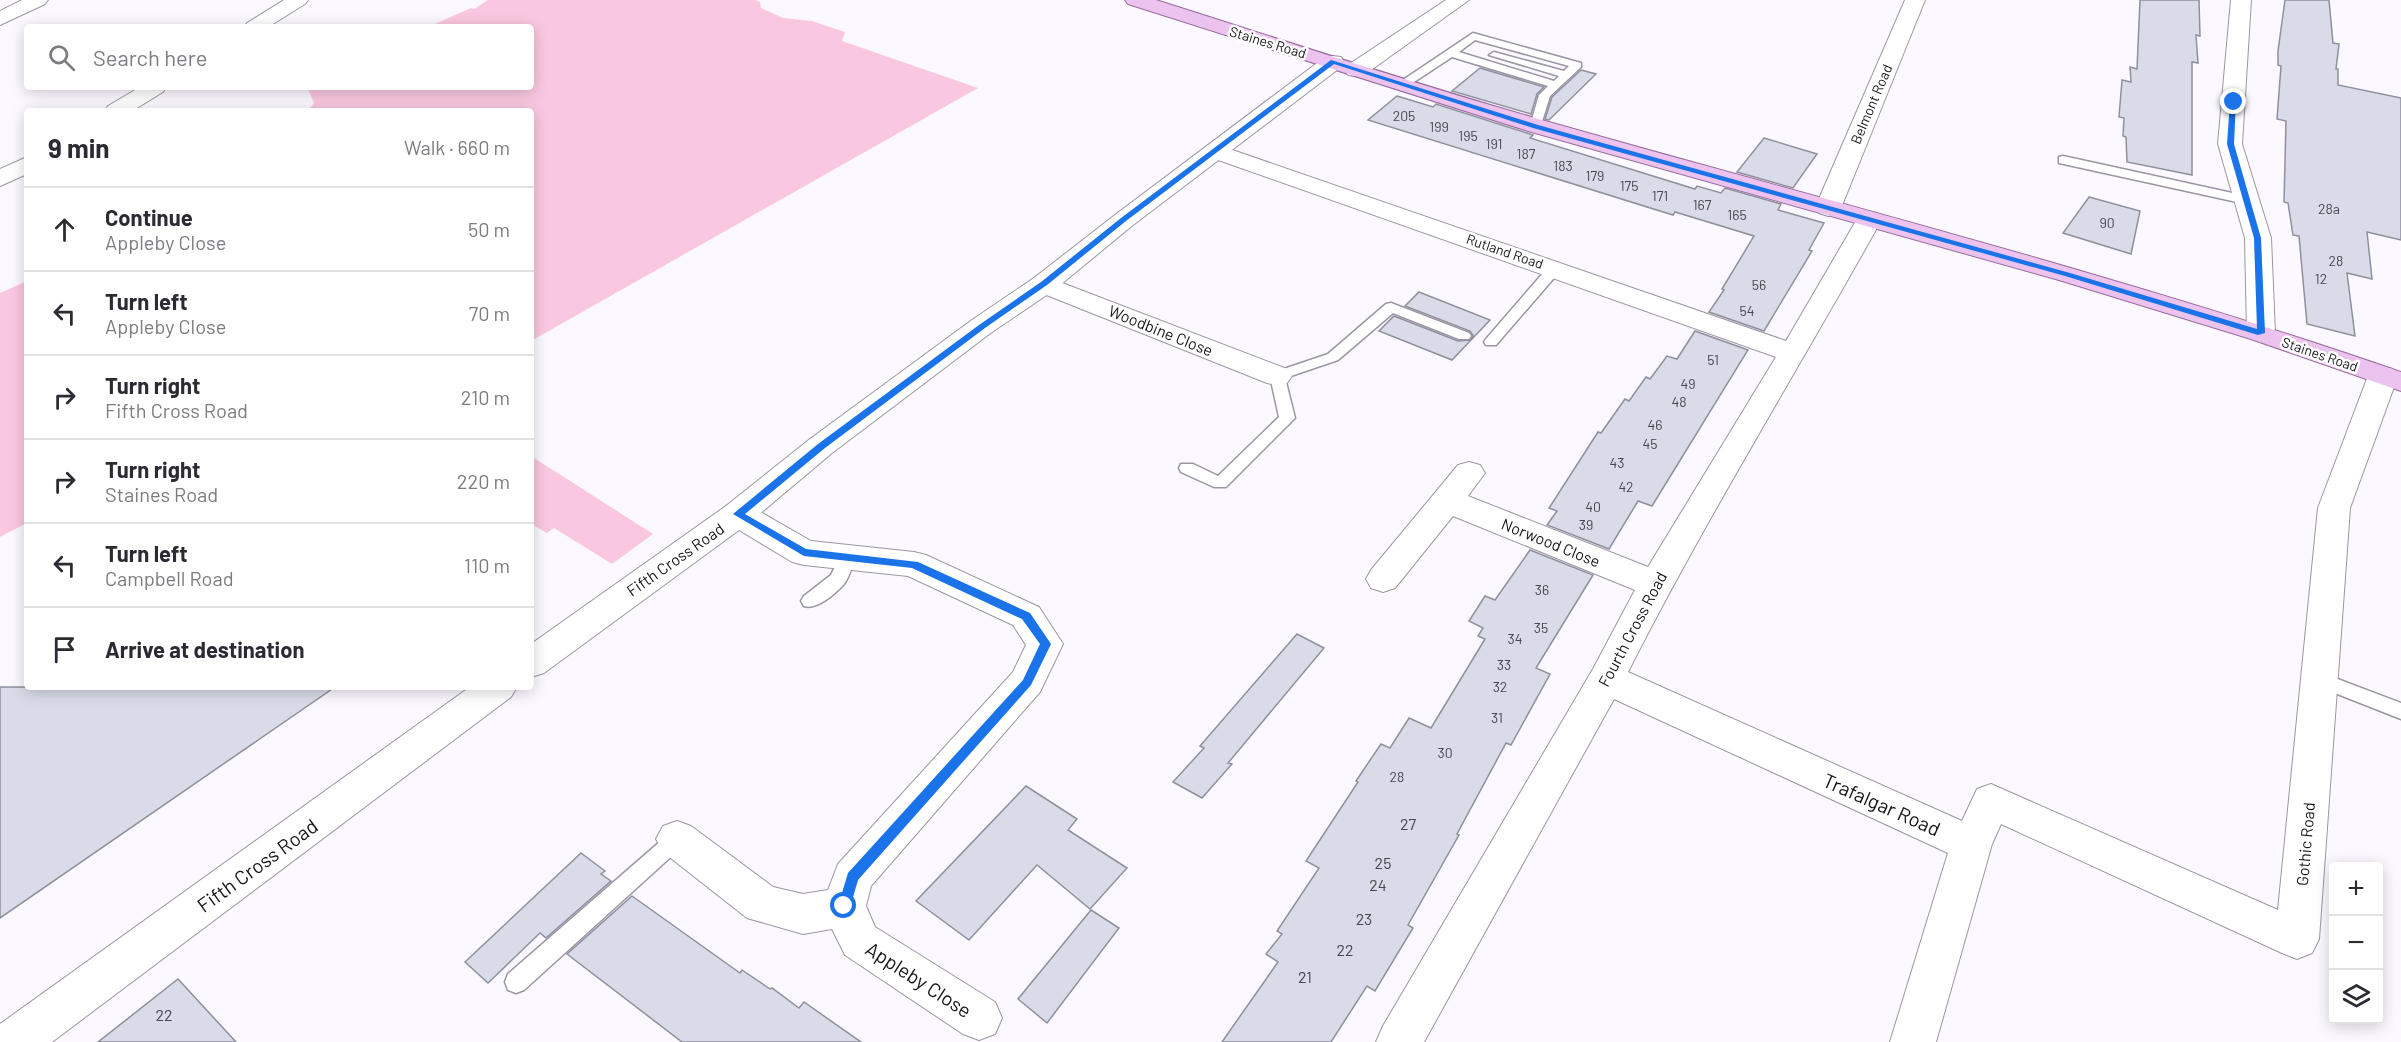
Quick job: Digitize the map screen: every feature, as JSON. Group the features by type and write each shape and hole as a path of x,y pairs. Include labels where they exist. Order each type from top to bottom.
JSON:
{"main road":[{"name":"Staines Road","path":"1134,0 1536,126 2068,274 2261,333 2392,379"}],"street":[{"path":"0,19 38,0"},
{"path":"259,24 298,0"},
{"name":"Fifth Cross Road","path":"534,661 738,514 822,446 982,326 1044,284 1215,151 1345,66 1458,0"},
{"name":"Belmont Road","path":"1828,207 1915,0"},
{"path":"2241,0 2230,144 2258,238 2261,333"},
{"path":"121,108 150,90"},
{"name":"Rutland Road","path":"1215,151 1793,353"},
{"path":"0,152 16,170"},
{"name":"Fourth Cross Road","path":"1399,1042 1606,679 1654,584 1793,353 1869,219"},
{"name":"Woodbine Close","path":"1044,284 1277,376"},
{"name":"Gothic Road","path":"1971,843 1991,801 2297,939 2334,508 2392,379"},
{"path":"1383,579 1469,473"},
{"name":"Norwood Close","path":"1448,501 1654,584"},
{"path":"677,839 762,904 803,914 844,906 853,877 1027,682 1045,644 1026,616 914,564 804,553 738,514"},
{"name":"Trafalgar Road","path":"1606,679 1971,843"},
{"name":"Fifth Cross Road","path":"24,1039 494,690"},
{"path":"1913,1042 1971,843"},
{"name":"Appleby Close","path":"844,906 860,941 979,1018"}],"lane":[{"path":"1404,84 1439,63 1473,36 1577,65 1550,91 1536,126"},
{"path":"1461,45 1567,75"},
{"path":"1451,53 1550,91"},
{"path":"1439,63 1550,91"},
{"path":"2063,160 2246,201"},
{"path":"1491,342 1555,268"},
{"path":"1187,468 1220,483 1287,418 1277,376 1333,357 1391,307 1464,336"},
{"path":"810,601 838,579 847,558"},
{"path":"2319,679 2401,711"},
{"path":"516,982 677,839"}],"shaded area":[{"path":"488,0 755,0 760,2 761,8 783,18 812,21 845,32 842,41 978,88 534,339 534,108 310,108 314,103 308,90 534,90 534,24 435,24 471,8 474,9"},
{"path":"24,282 24,525 0,537 0,293"},
{"path":"534,458 653,534 612,564 554,528 547,533 534,526"}],"building":[{"path":"2140,0 2199,0 2200,36 2196,35 2198,63 2192,62 2192,175 2127,162 2126,137 2123,136 2124,118 2119,117 2122,80 2131,82 2130,67 2137,69"},
{"path":"2285,0 2329,0 2333,43 2339,44 2336,69 2338,69 2338,85 2401,98 2401,240 2367,232 2372,279 2347,273 2355,336 2307,324 2299,236 2293,235 2288,203 2284,202 2286,121 2277,119 2281,66 2278,65 2278,51"},
{"path":"1480,68 1544,87 1537,94 1531,114 1452,91"},
{"path":"1581,70 1596,74 1549,120 1545,119 1552,97"},
{"path":"1397,96 1433,107 1436,104 1533,135 1530,138 1695,189 1697,186 1721,193 1725,188 1781,204 1778,210 1824,223 1809,250 1812,251 1764,331 1709,312 1754,236 1675,212 1673,215 1368,120"},
{"path":"1764,138 1817,154 1793,188 1737,172"},
{"path":"2089,197 2140,211 2131,254 2063,233"},
{"path":"1419,292 1490,320 1471,340 1473,335 1470,331 1405,306"},
{"path":"1394,316 1458,341 1471,340 1452,360 1379,331"},
{"path":"1695,331 1748,350 1652,506 1638,501 1609,549 1547,525 1557,511 1549,508 1598,432 1601,433 1625,399 1629,401 1646,377 1650,379 1667,356 1677,359"},
{"path":"1530,550 1593,575 1536,668 1550,674 1511,745 1506,743 1457,834 1459,835 1408,925 1413,928 1375,991 1367,986 1331,1042 1222,1042 1278,962 1266,954 1282,934 1277,931 1319,868 1306,861 1358,782 1356,781 1381,744 1390,748 1409,718 1431,728 1485,639 1478,636 1483,628 1469,621 1485,596 1495,600"},
{"path":"1297,634 1324,648 1228,763 1232,764 1202,798 1173,782 1204,748 1200,746"},
{"path":"0,687 24,687 24,690 331,690 0,918"},
{"path":"1026,786 1077,819 1068,830 1127,868 1090,909 1037,865 969,940 916,901"},
{"path":"581,853 605,871 601,874 611,881 546,938 540,933 488,983 465,962"},
{"path":"632,896 740,973 742,970 799,1008 804,1002 861,1042 682,1042 567,954"},
{"path":"1091,910 1119,928 1047,1023 1018,999"},
{"path":"178,979 236,1042 98,1042"}],"route":[{"path":"844,906 853,877 1027,682 1045,644 1026,616 914,564 804,553 738,514 822,446 982,326 1044,284 1124,220 1333,62 1536,126 2068,274 2261,333 2258,238 2230,144 2234,102"}]}
